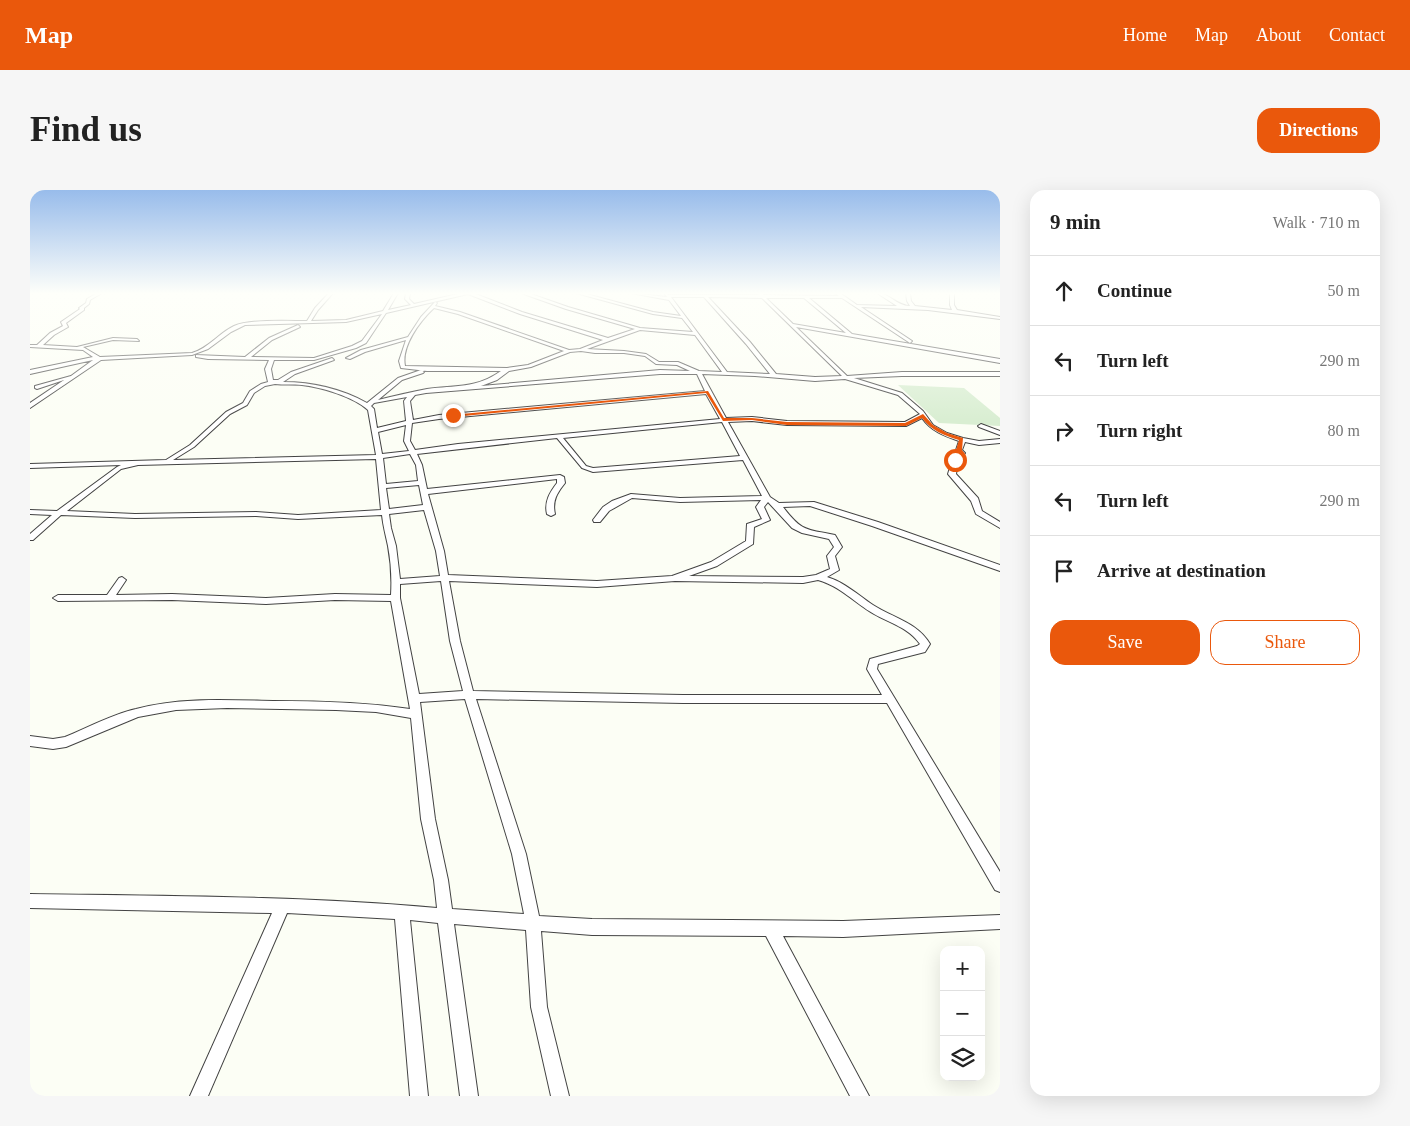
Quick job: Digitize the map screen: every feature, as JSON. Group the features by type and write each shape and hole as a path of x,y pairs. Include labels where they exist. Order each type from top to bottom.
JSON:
{"street":[{"path":"39,346 51,335"},
{"path":"30,372 86,360 192,354 202,352 223,335"},
{"path":"247,358 262,344 277,335"},
{"path":"198,356 314,359 354,347 364,342 369,335"},
{"path":"396,582 446,578 523,580 548,584 597,584 673,579 803,580 818,577 835,570 832,556 838,547 832,537 806,532 792,525 779,505 767,498 699,373 678,364 658,363 646,355 581,350 569,351 529,366 507,370 407,368 401,365 412,335"},
{"path":"523,335 569,351"},
{"path":"593,335 608,340"},
{"path":"581,350 622,335"},
{"path":"697,335 726,374"},
{"path":"739,335 775,376"},
{"path":"804,335 847,378 900,394"},
{"path":"858,335 1000,360"},
{"path":"899,335 912,344"},
{"path":"348,358 363,351 410,338"},
{"path":"76,348 113,339 136,340"},
{"path":"30,346 88,350 99,359"},
{"path":"30,406 99,359"},
{"path":"272,359 268,372 270,374 269,380 273,382 313,386 368,405 413,394 649,372 816,379 879,375 1000,374"},
{"path":"165,462 192,446 228,413 245,404 252,392 263,385 332,359"},
{"path":"33,387 78,374 86,360"},
{"path":"368,405 400,379 427,369"},
{"path":"472,388 497,377 507,370"},
{"path":"945,374 946,377 887,380 891,388 923,415 932,426 945,434 979,443 1000,441"},
{"path":"33,387 64,384"},
{"path":"374,431 409,422 453,415 708,392"},
{"path":"413,394 407,401 410,416 408,441 414,452 424,487 427,507 446,578 455,641 469,695 519,854 532,922 539,1007 560,1096"},
{"path":"368,405 371,409 379,456 396,582 395,598 414,698 428,819 441,880 469,1096"},
{"path":"30,466 379,456 723,420 752,419 787,423 906,424 923,415"},
{"path":"981,426 1000,433"},
{"path":"560,436 584,467 593,470 744,458"},
{"path":"962,440 959,450 962,453 955,460 952,476 969,491 980,512 1000,526"},
{"path":"30,538 58,514 120,468 136,463"},
{"path":"383,486 424,487 560,477 561,483 553,492 549,508 551,514"},
{"path":"597,520 614,503 631,496 680,500 767,498"},
{"path":"673,579 714,564 750,542 750,526 766,520 760,507 767,498"},
{"path":"779,505 810,504 999,565"},
{"path":"30,512 135,516 256,514 298,517 386,512 427,507"},
{"path":"818,577 830,579 877,611 905,625 922,638 925,644 921,649 888,657 872,665 872,669 888,699 1000,885"},
{"path":"113,598 111,596 122,580"},
{"path":"58,598 172,596 266,601 335,597 395,598"},
{"path":"414,698 469,695 683,699 888,699"},
{"path":"30,741 53,744 66,742 136,713 176,706 227,704 336,706 376,708 416,714"},
{"path":"30,901 283,906 402,911 592,927 843,929 1000,922"},
{"path":"199,1096 283,906"},
{"path":"402,911 419,1096"},
{"path":"770,928 860,1096"}],"green space":[{"path":"898,385 964,388 1000,418 1000,426 939,423"}],"route":[{"path":"453,415 708,392 723,420 752,419 787,423 906,424 923,415 932,426 945,434 962,440 959,450 962,453 955,460"}]}
